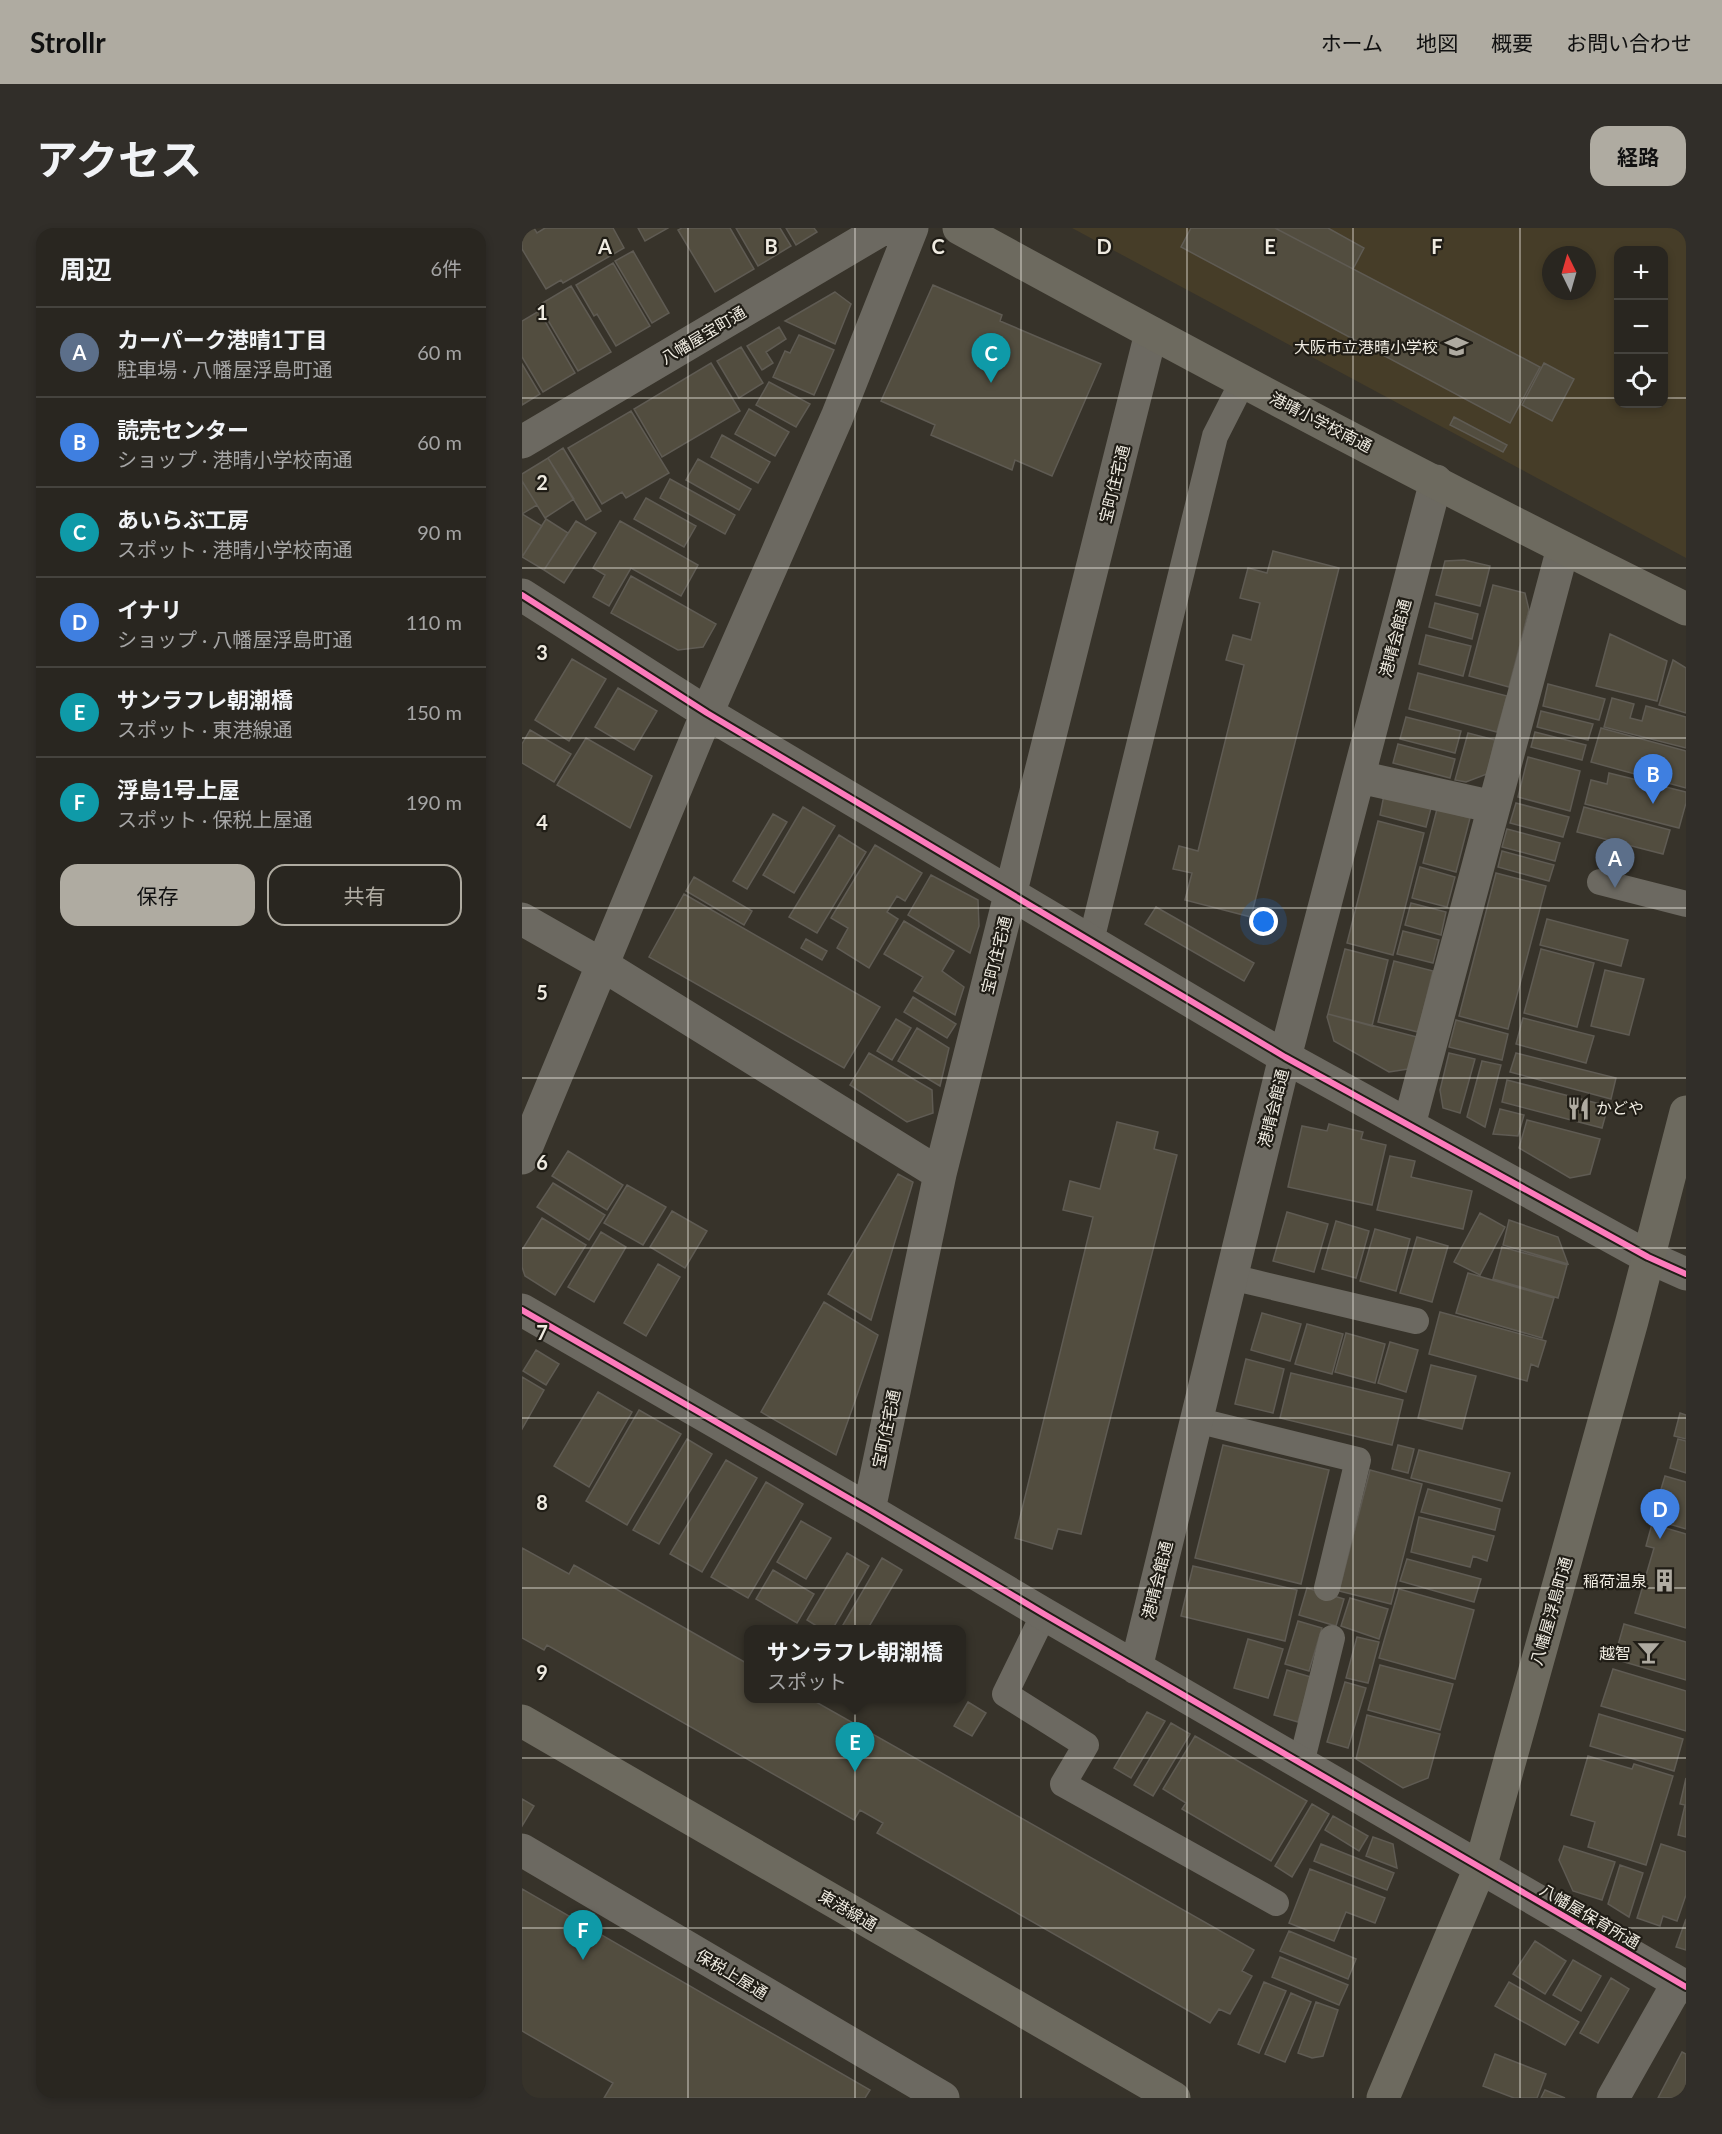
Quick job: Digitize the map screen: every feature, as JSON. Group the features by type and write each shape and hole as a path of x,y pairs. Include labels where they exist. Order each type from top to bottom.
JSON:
{"street":[{"name":"八幡屋宝町通","path":"522,442 884,228"},
{"path":"522,1158 707,713 837,417 912,228"},
{"name":"港晴小学校南通","path":"959,228 1151,333 1563,548 1686,609"},
{"name":"宝町住宅通","path":"869,1510 940,1174 1151,333"},
{"name":"港晴会館通","path":"1136,1668 1285,1057 1436,481"},
{"path":"1409,1125 1563,548"},
{"path":"522,595 707,713 1285,1057 1648,1257 1686,1274"},
{"path":"1359,777 1494,807"},
{"path":"522,919 601,964 940,1174"},
{"name":"八幡屋浮島町通","path":"1383,2098 1480,1868 1686,1112"},
{"name":"八幡屋保育所通","path":"522,1310 1682,1985"},
{"name":"東港線通","path":"522,1721 1174,2098"},
{"name":"保税上屋通","path":"522,1850 943,2098"},
{"path":"1613,2098 1682,1985"}],"lane":[{"path":"1091,941 1215,436 1243,381"},
{"path":"1600,882 1686,904"},
{"path":"1232,1277 1416,1321"},
{"path":"1196,1420 1358,1460 1327,1588"},
{"path":"1044,1614 1005,1694 1086,1745 1063,1784 1276,1903"},
{"path":"1301,1764 1332,1638"}],"shaded area":[{"name":"大阪市立港晴小学校","path":"1072,228 1686,228 1686,558"}],"building":[{"path":"522,228 534,228 537,233 545,228 613,228 624,248 563,283 561,280 546,289 522,249"},
{"path":"638,228 668,228 645,241"},
{"path":"682,228 730,228 754,269 715,292 678,230"},
{"path":"736,228 780,228 791,246 758,266"},
{"path":"786,228 814,228 817,232 796,245"},
{"path":"1191,228 1275,228 1540,367 1510,423 1181,247"},
{"path":"1275,228 1328,228 1364,248 1353,269"},
{"path":"633,251 669,313 652,323 615,261"},
{"path":"613,263 650,326 616,346 597,314 594,316 576,285"},
{"path":"933,285 1002,315 1000,321 1101,364 1052,476 1015,460 1012,470 931,435 935,425 881,401"},
{"path":"571,286 611,352 578,371 539,305"},
{"path":"835,292 851,304 835,344 785,321"},
{"path":"539,311 575,373 543,392 522,357 522,321"},
{"path":"779,327 786,339 766,352 773,363 762,370 747,346"},
{"path":"799,335 834,350 814,395 773,377 785,351 790,353"},
{"path":"741,347 763,383 739,398 717,361"},
{"path":"711,363 740,411 662,457 634,409"},
{"path":"1544,363 1574,379 1552,421 1522,405"},
{"path":"522,364 540,394 522,405"},
{"path":"769,382 810,404 796,427 756,405"},
{"path":"749,409 789,432 775,456 735,434"},
{"path":"631,411 669,473 626,498 622,492 602,504 568,448"},
{"path":"1454,417 1507,445 1503,452 1450,425"},
{"path":"722,435 770,462 758,483 711,457"},
{"path":"563,448 601,511 586,520 548,458"},
{"path":"548,458 574,499 545,518 522,481 522,474"},
{"path":"698,459 751,489 739,510 686,480"},
{"path":"670,479 735,515 725,534 660,498"},
{"path":"522,481 537,505 522,514"},
{"path":"646,498 696,526 684,547 634,519"},
{"path":"522,514 542,526 522,557"},
{"path":"546,519 568,533 544,570 522,557"},
{"path":"576,521 596,533 564,583 544,570"},
{"path":"620,521 698,565 681,596 631,568 609,606 593,597 605,575 593,568"},
{"path":"1273,551 1339,568 1251,917 1185,900 1192,873 1173,869 1179,846 1198,851 1244,665 1226,660 1233,635 1251,640 1260,603 1240,598 1248,568 1267,573"},
{"path":"1464,560 1490,566 1480,606 1436,595 1445,561"},
{"path":"631,576 716,624 703,647 678,650 611,613"},
{"path":"1493,585 1525,593 1529,610 1509,687 1469,676"},
{"path":"1435,603 1478,614 1472,639 1429,627"},
{"path":"1610,634 1667,661 1657,701 1596,686"},
{"path":"1426,635 1471,646 1463,676 1419,664"},
{"path":"572,659 606,679 569,741 535,720"},
{"path":"1673,660 1686,668 1686,713 1659,705"},
{"path":"1418,673 1507,696 1497,732 1409,709"},
{"path":"1548,684 1605,699 1599,720 1543,706"},
{"path":"618,688 657,711 634,750 595,727"},
{"path":"1612,698 1634,704 1630,718 1642,721 1646,706 1686,717 1686,748 1604,727"},
{"path":"1541,711 1593,724 1588,740 1537,727"},
{"path":"1406,717 1461,731 1455,753 1400,739"},
{"path":"1601,728 1686,751 1686,788 1591,762"},
{"path":"530,730 571,754 554,782 522,763 522,744"},
{"path":"1535,732 1586,745 1582,760 1531,747"},
{"path":"1468,733 1495,740 1487,774 1466,782 1455,780"},
{"path":"586,738 652,776 630,828 557,785"},
{"path":"1398,744 1455,759 1450,778 1393,763"},
{"path":"1528,757 1580,771 1570,811 1518,797"},
{"path":"1609,773 1686,792 1686,803 1679,828 1585,804 1591,780 1607,784"},
{"path":"1384,795 1431,808 1426,827 1380,815"},
{"path":"1516,803 1569,817 1563,837 1510,823"},
{"path":"803,807 835,826 794,893 763,875"},
{"path":"1584,807 1670,830 1663,854 1577,832"},
{"path":"1437,809 1470,818 1456,872 1423,863"},
{"path":"773,814 787,822 747,889 733,881"},
{"path":"1378,821 1424,833 1393,955 1347,943"},
{"path":"1507,829 1560,843 1555,861 1502,847"},
{"path":"839,835 866,852 817,933 789,917"},
{"path":"875,845 922,873 905,901 897,896 887,912 898,919 869,968 837,948 848,928 831,918"},
{"path":"1502,851 1554,865 1549,881 1498,867"},
{"path":"1420,867 1455,877 1447,907 1412,898"},
{"path":"1496,873 1546,886 1508,1029 1459,1016"},
{"path":"931,875 978,900 979,926 970,953 908,915"},
{"path":"694,877 752,911 744,925 686,891"},
{"path":"684,894 880,1007 844,1068 649,957"},
{"path":"1411,903 1446,912 1441,935 1405,925"},
{"path":"1156,907 1254,963 1244,981 1145,924"},
{"path":"1547,919 1628,940 1621,966 1540,945"},
{"path":"904,921 954,951 942,971 964,987 955,1015 914,991 923,977 884,954"},
{"path":"1403,931 1439,940 1433,963 1397,954"},
{"path":"806,939 827,951 822,960 801,948"},
{"path":"1345,949 1388,960 1372,1026 1328,1014"},
{"path":"1541,949 1594,963 1577,1027 1524,1013"},
{"path":"1394,961 1433,971 1418,1032 1378,1022"},
{"path":"1605,970 1644,979 1629,1035 1591,1026"},
{"path":"913,997 956,1024 947,1038 904,1012"},
{"path":"1328,1014 1417,1037 1408,1069 1389,1072 1334,1041"},
{"path":"1523,1018 1594,1036 1586,1063 1516,1044"},
{"path":"896,1019 911,1028 892,1060 877,1051"},
{"path":"1456,1020 1508,1034 1502,1060 1449,1047"},
{"path":"917,1028 949,1048 940,1086 898,1061"},
{"path":"869,1053 932,1090 933,1113 907,1122 850,1085"},
{"path":"1449,1053 1475,1059 1460,1113 1443,1108 1440,1090"},
{"path":"1516,1053 1616,1078 1611,1099 1510,1072"},
{"path":"1482,1061 1501,1065 1485,1127 1467,1117"},
{"path":"1507,1080 1608,1106 1602,1128 1502,1102"},
{"path":"1500,1109 1524,1115 1518,1136 1493,1134"},
{"path":"1527,1120 1600,1139 1590,1174 1570,1178 1519,1148"},
{"path":"1117,1122 1158,1132 1154,1149 1177,1155 1081,1534 1058,1529 1052,1549 1015,1538 1093,1217 1063,1210 1070,1181 1100,1189"},
{"path":"1329,1124 1363,1132 1361,1139 1386,1145 1372,1205 1288,1187 1302,1126 1327,1131"},
{"path":"568,1151 623,1185 607,1210 552,1176"},
{"path":"1390,1156 1415,1161 1411,1177 1472,1191 1463,1229 1377,1210"},
{"path":"898,1174 913,1182 871,1320 828,1294"},
{"path":"553,1183 605,1215 589,1240 537,1207"},
{"path":"627,1185 666,1207 643,1245 604,1223"},
{"path":"672,1211 707,1231 685,1268 650,1247"},
{"path":"1287,1212 1328,1224 1314,1272 1273,1261"},
{"path":"1480,1213 1505,1227 1480,1275 1454,1262"},
{"path":"542,1218 586,1245 555,1295 525,1276 522,1267 522,1250"},
{"path":"1509,1220 1558,1237 1568,1264 1503,1245"},
{"path":"1336,1221 1369,1231 1356,1278 1322,1269"},
{"path":"1375,1229 1410,1239 1396,1291 1360,1281"},
{"path":"601,1232 626,1247 594,1302 568,1287"},
{"path":"1417,1237 1448,1246 1432,1302 1400,1293"},
{"path":"1502,1247 1567,1265 1558,1298 1493,1279"},
{"path":"658,1264 680,1277 646,1336 624,1323"},
{"path":"1468,1273 1554,1298 1542,1338 1456,1313"},
{"path":"824,1302 878,1335 836,1455 761,1412"},
{"path":"1440,1312 1546,1341 1538,1367 1531,1364 1527,1381 1429,1354"},
{"path":"1262,1313 1301,1324 1290,1361 1251,1350"},
{"path":"1307,1324 1343,1334 1332,1374 1295,1364"},
{"path":"1346,1333 1385,1344 1375,1383 1335,1372"},
{"path":"1390,1342 1418,1350 1406,1392 1378,1383"},
{"path":"536,1350 559,1364 546,1385 523,1371"},
{"path":"1246,1359 1284,1369 1273,1413 1235,1404"},
{"path":"1431,1365 1476,1376 1462,1429 1418,1418"},
{"path":"1291,1373 1403,1400 1392,1445 1280,1418"},
{"path":"522,1377 544,1390 522,1429"},
{"path":"598,1392 632,1412 589,1487 554,1466"},
{"path":"639,1410 681,1434 627,1525 586,1501"},
{"path":"1680,1413 1686,1415 1686,1439 1674,1436"},
{"path":"687,1439 712,1454 659,1544 633,1530"},
{"path":"1678,1439 1686,1441 1686,1473 1670,1468"},
{"path":"1223,1445 1329,1470 1301,1584 1195,1558"},
{"path":"1398,1445 1414,1449 1408,1473 1392,1469"},
{"path":"1419,1450 1510,1473 1502,1501 1411,1478"},
{"path":"726,1460 757,1478 702,1572 670,1554"},
{"path":"1370,1470 1422,1484 1391,1604 1339,1591"},
{"path":"1665,1476 1686,1482 1686,1529 1652,1519"},
{"path":"766,1482 803,1504 748,1598 711,1577"},
{"path":"1428,1489 1500,1509 1495,1530 1421,1512"},
{"path":"1419,1517 1494,1536 1487,1561 1473,1556 1470,1567 1411,1552"},
{"path":"801,1521 831,1538 806,1579 777,1562"},
{"name":"稲荷温泉","path":"1652,1524 1686,1534 1686,1628 1635,1613 1654,1548 1646,1546"},
{"path":"522,1548 569,1574 574,1565 744,1662 744,1703 818,1703 1254,1950 1242,1971 1252,1976 1230,2014 1219,2009 1210,2023 877,1833 883,1823 860,1810 854,1820 547,1645 544,1650 522,1638"},
{"path":"847,1553 869,1566 835,1625 815,1625 807,1620"},
{"path":"882,1558 902,1570 870,1625 843,1625"},
{"path":"1407,1559 1481,1579 1474,1602 1400,1581"},
{"path":"1193,1566 1297,1590 1285,1641 1181,1616"},
{"path":"773,1570 814,1594 797,1623 756,1599"},
{"path":"1307,1588 1344,1599 1336,1626 1299,1615"},
{"path":"1399,1589 1474,1610 1455,1679 1379,1658"},
{"path":"1350,1598 1388,1609 1379,1639 1341,1626"},
{"path":"1298,1621 1322,1628 1309,1671 1285,1664"},
{"path":"1624,1624 1686,1642 1686,1680 1614,1659"},
{"path":"1357,1637 1379,1642 1368,1683 1346,1678"},
{"path":"1248,1639 1283,1649 1268,1698 1234,1688"},
{"path":"1380,1665 1453,1684 1440,1730 1368,1710"},
{"path":"1613,1669 1686,1691 1686,1731 1601,1706"},
{"path":"1287,1670 1311,1677 1298,1722 1274,1715"},
{"path":"1345,1682 1366,1688 1348,1748 1327,1742"},
{"path":"968,1702 986,1713 972,1736 954,1726"},
{"path":"1147,1712 1165,1721 1131,1778 1114,1768"},
{"path":"1599,1714 1683,1739 1674,1771 1590,1746"},
{"path":"1367,1715 1440,1734 1428,1778 1403,1788 1356,1759"},
{"path":"1171,1723 1190,1734 1153,1796 1134,1785"},
{"path":"1195,1736 1307,1801 1271,1861 1182,1809 1186,1803 1163,1789"},
{"path":"1588,1756 1632,1769 1634,1764 1673,1776 1646,1865 1588,1847 1595,1822 1571,1815"},
{"path":"1686,1778 1686,1837 1678,1835 1685,1805 1680,1804"},
{"path":"522,1799 534,1806 522,1826"},
{"path":"1312,1804 1329,1814 1292,1877 1275,1866"},
{"path":"1333,1816 1368,1836 1359,1851 1325,1830"},
{"path":"1373,1837 1393,1844 1397,1868 1366,1856"},
{"path":"1321,1844 1394,1873 1387,1890 1314,1861"},
{"path":"1661,1844 1686,1852 1686,1895 1677,1921 1663,1916 1660,1926 1637,1918"},
{"path":"1564,1846 1615,1862 1602,1900 1573,1891 1559,1860"},
{"path":"1620,1865 1643,1873 1629,1917 1608,1904"},
{"path":"1310,1869 1385,1898 1375,1923 1346,1912 1334,1941 1289,1923"},
{"path":"522,1889 870,2090 865,2098 604,2098 613,2083 522,2031"},
{"path":"1686,1919 1686,1950 1676,1947"},
{"path":"1289,1931 1356,1959 1348,1979 1280,1951"},
{"path":"1535,1941 1566,1961 1545,1994 1513,1974"},
{"path":"1280,1957 1348,1985 1339,2005 1272,1977"},
{"path":"1573,1960 1601,1976 1581,2011 1553,1995"},
{"path":"1611,1978 1629,1989 1598,2043 1580,2033"},
{"path":"1264,1982 1286,1991 1259,2053 1238,2044"},
{"path":"1509,1982 1579,2022 1565,2045 1495,2006"},
{"path":"1291,1993 1311,2002 1285,2062 1265,2054"},
{"path":"1316,2002 1338,2010 1323,2056 1312,2058 1298,2053"},
{"path":"1682,2052 1686,2054 1686,2087 1680,2098 1658,2098"},
{"path":"1495,2054 1546,2074 1537,2098 1514,2098 1483,2086"},
{"path":"1545,2090 1565,2098 1541,2098"}],"cycle path":[{"path":"522,595 707,713 1285,1057 1648,1257 1686,1274"},
{"path":"522,1310 1686,1987"}],"place":[{"name":"大阪市立港晴小学校","path":"1456,347"},
{"name":"あいらぶ工房","path":"991,383"},
{"name":"読売センター","path":"1653,804"},
{"name":"カーパーク港晴1丁目","path":"1615,888"},
{"name":"かどや","path":"1578,1108"},
{"name":"イナリ","path":"1660,1539"},
{"name":"稲荷温泉","path":"1665,1581"},
{"name":"越智","path":"1649,1653"},
{"name":"サンラフレ朝潮橋","path":"855,1772"},
{"name":"浮島1号上屋","path":"583,1960"}]}
